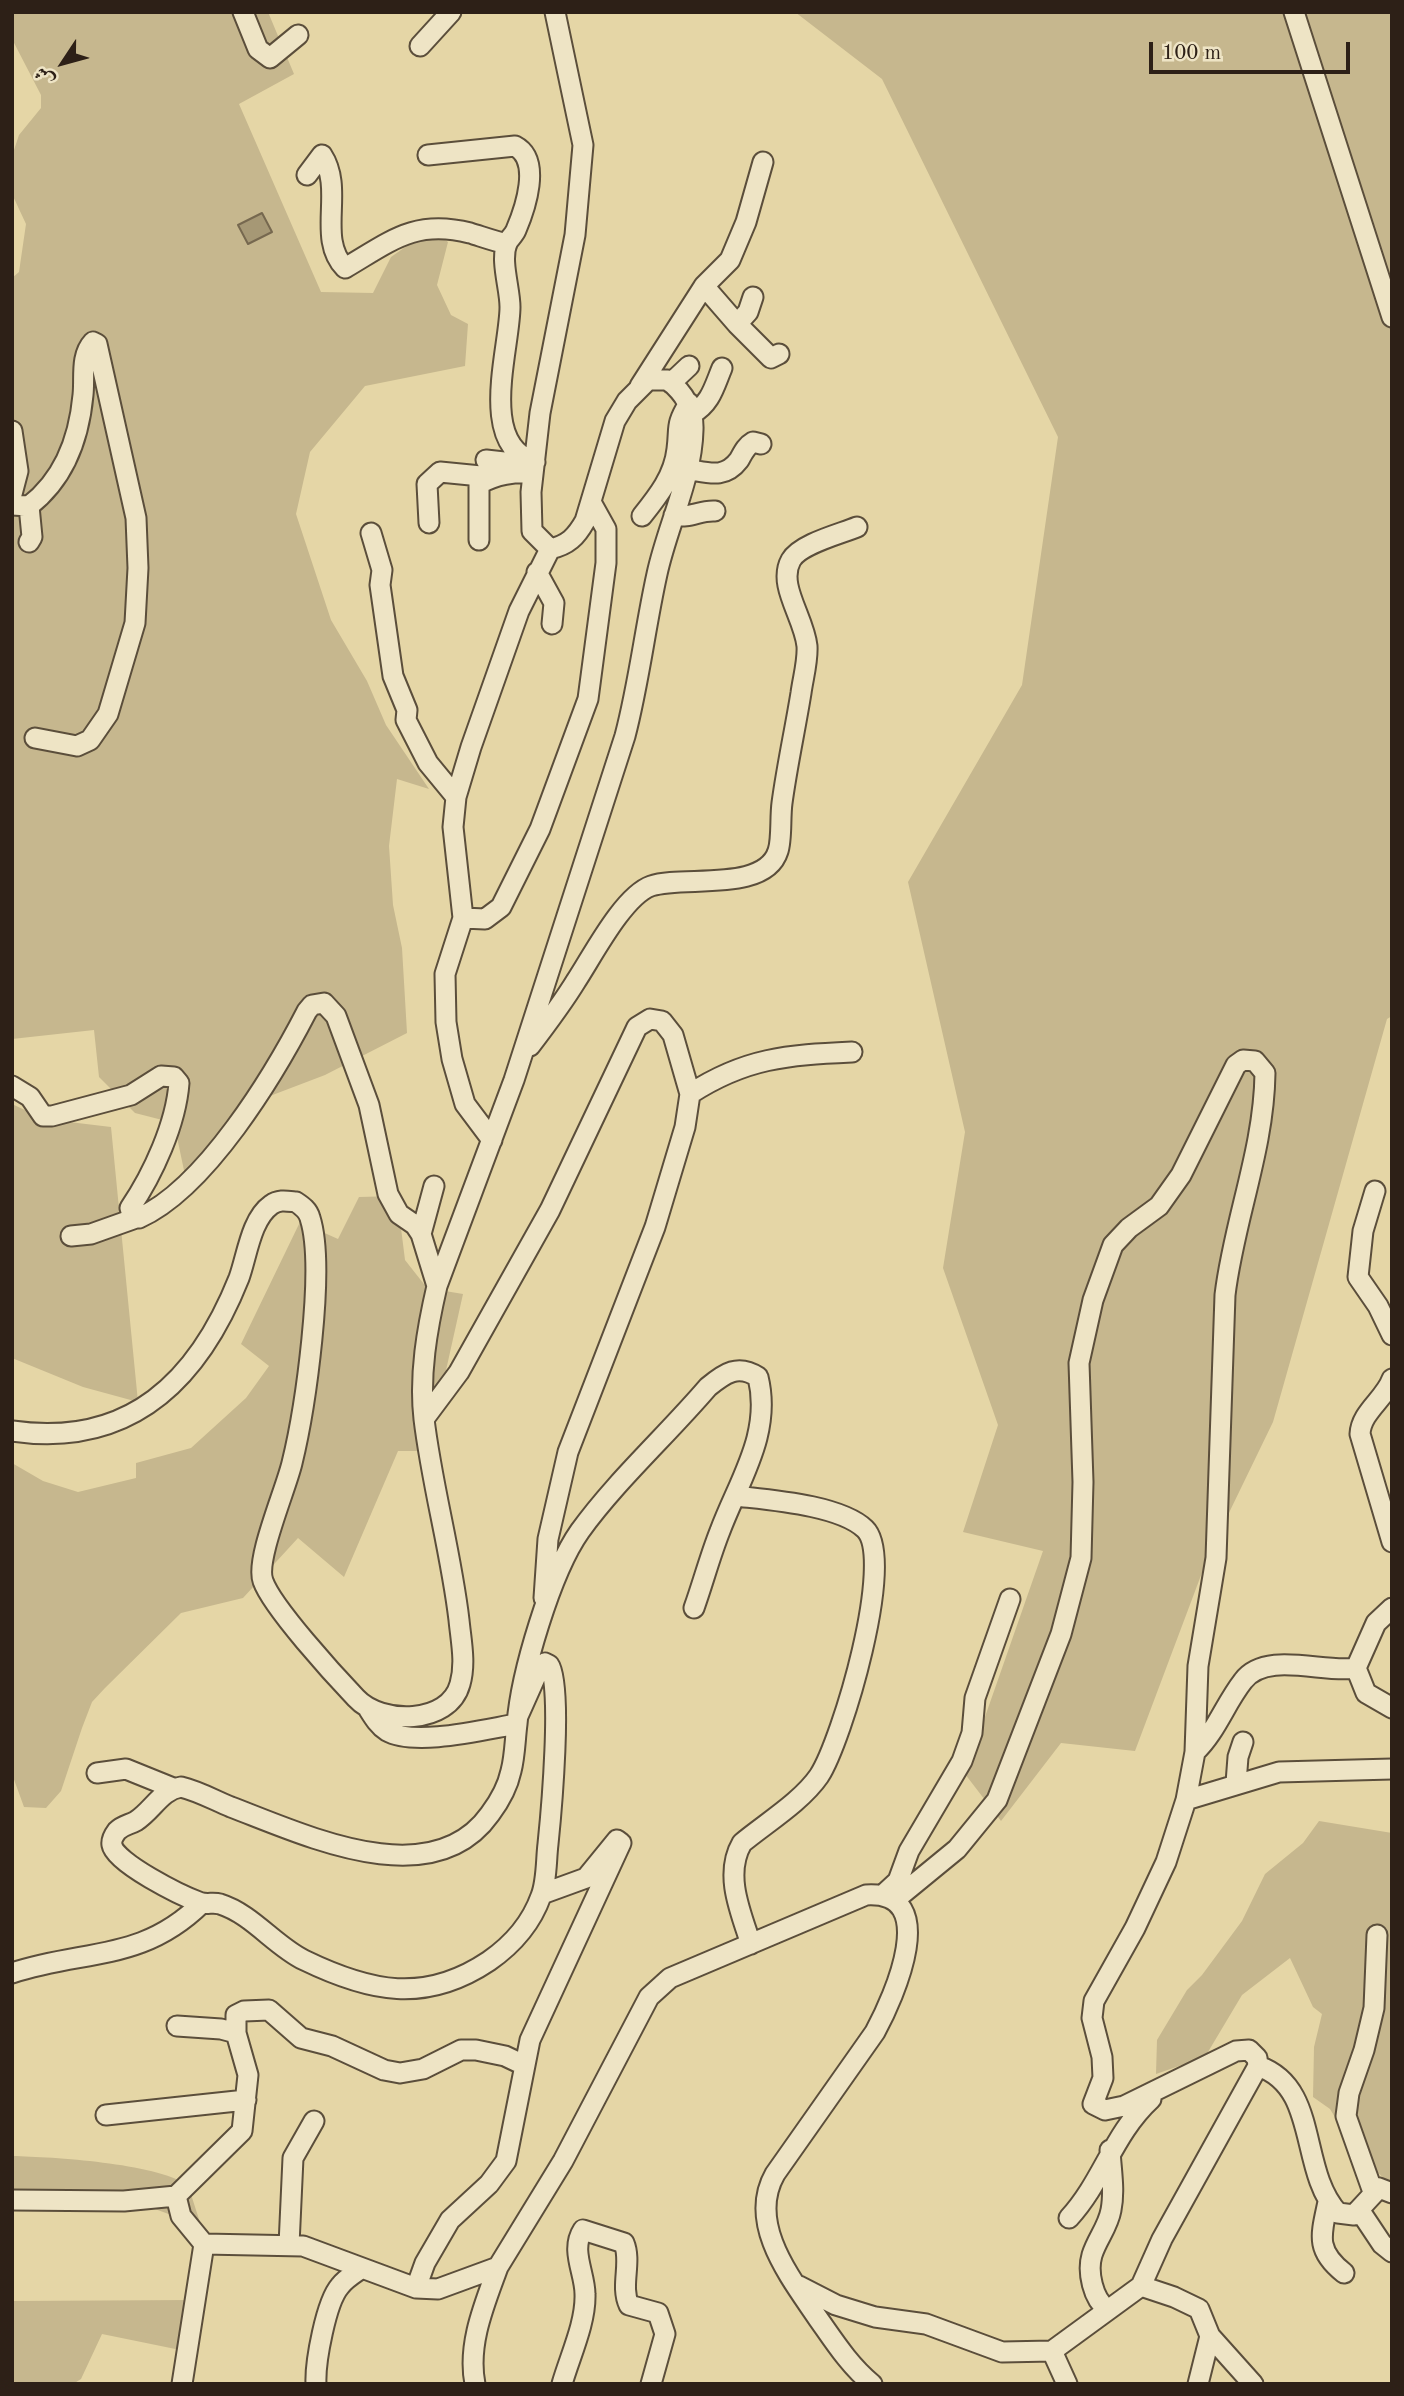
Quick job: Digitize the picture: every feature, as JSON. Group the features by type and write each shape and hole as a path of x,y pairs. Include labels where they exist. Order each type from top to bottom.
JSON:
{"street":[{"path":"243,12 258,49 270,58 298,35"},
{"path":"420,46 451,12"},
{"path":"550,549 532,531 532,465 575,235 583,145 555,12"},
{"path":"1294,12 1392,317"},
{"path":"428,155 491,147 520,149 527,162 528,185 522,212 507,244 512,339 500,377 503,412 512,445 519,455 532,465"},
{"path":"307,176 322,155 333,179 333,251 345,268 405,232 425,227 473,234 507,244"},
{"path":"492,1140 465,1104 452,1059 446,1022 445,974 463,918 454,852 456,797 504,653 537,572 550,549 564,545 578,533 591,502 615,421 704,286 730,260 736,249 763,162"},
{"path":"704,286 771,358 779,354"},
{"path":"737,324 748,312 752,297"},
{"path":"29,542 32,537 20,505 43,496 70,454 83,395 85,353 93,342 97,344 135,518 138,568 135,623 108,714 90,740 77,746 34,738"},
{"path":"671,383 689,366"},
{"path":"642,516 666,486 677,450 677,422 690,409 702,408 714,393 722,368"},
{"path":"369,1710 389,1717 420,1715 449,1701 460,1687 464,1663 458,1609 424,1419 424,1372 436,1286 492,1140 625,736 639,682 657,575 686,469 694,429 690,409 671,383 657,379 648,380 633,395"},
{"path":"12,431 18,471 12,494"},
{"path":"686,469 715,475 727,472 747,445 753,442 761,444"},
{"path":"429,523 427,484 440,472 488,468 514,472 532,465"},
{"path":"479,540 479,484 488,468"},
{"path":"463,918 485,919 493,915 514,883 540,828 588,699 606,563 606,529 591,502"},
{"path":"674,515 695,517 705,511 715,511"},
{"path":"520,1058 549,1022 609,927 650,886 738,878 756,872 774,860 779,849 781,804 807,650 803,621 787,587 787,572 793,557 801,551 857,527"},
{"path":"371,533 382,569 380,585 397,691 407,710 406,720 428,763 456,797"},
{"path":"537,572 554,603 552,624"},
{"path":"71,1236 90,1234 136,1218 172,1199 197,1176 277,1067 307,1011 312,1005 324,1003 336,1016 369,1105 388,1194 398,1214 415,1225 421,1234 436,1286"},
{"path":"424,1419 459,1372 550,1210 631,1037 643,1021 656,1019 669,1027 690,1094 685,1127 669,1187 568,1452 548,1539 544,1613"},
{"path":"690,1094 714,1078 762,1060 852,1052"},
{"path":"475,2384 474,2350 482,2312 498,2267 563,2161 649,1997 670,1978 866,1895 890,1897 957,1849 997,1800 1061,1634 1081,1558 1083,1482 1079,1363 1093,1300 1114,1245 1129,1228 1159,1206 1181,1175 1236,1065 1249,1060 1260,1064 1265,1073 1262,1127 1230,1258 1225,1295 1216,1558 1198,1665 1195,1752 1186,1800 1152,1895 1094,2001 1091,2018 1102,2057 1102,2078 1093,2104 1096,2108 1114,2110 1236,2050 1250,2050 1257,2058 1258,2066 1161,2239 1141,2286 1052,2351 1002,2352 926,2324 876,2317 836,2305 794,2283"},
{"path":"12,1086 26,1093 43,1116 52,1116 131,1095 161,1076 174,1077 179,1083 175,1109 141,1192 130,1208 136,1218"},
{"path":"421,1234 434,1186"},
{"path":"1375,1191 1362,1238 1358,1276 1378,1306 1392,1335"},
{"path":"12,1431 45,1434 105,1426 133,1416 165,1394 189,1370 214,1328 238,1280 259,1221 270,1206 281,1200 296,1202 310,1218 313,1238 311,1335 304,1405 292,1463 262,1557 262,1580 290,1622 388,1731 404,1736 428,1737 518,1720"},
{"path":"97,1773 125,1769 173,1788 190,1789 229,1806 362,1851 390,1856 435,1853 464,1840 482,1826 497,1805 511,1773 524,1683 544,1613 565,1555 579,1532 708,1387 725,1373 739,1370 758,1377 762,1411 752,1458 720,1530 694,1608"},
{"path":"1392,1379 1388,1391 1364,1419 1360,1434 1392,1542"},
{"path":"736,1496 792,1504 840,1516 866,1530 872,1540 874,1558 863,1650 836,1742 818,1777 742,1843 735,1856 736,1892 751,1944"},
{"path":"890,1897 909,1851 961,1761 972,1733 975,1698 1010,1600"},
{"path":"1392,1608 1376,1623 1356,1668 1366,1693 1392,1708"},
{"path":"173,1788 135,1822 115,1833 112,1844 117,1854 130,1864 202,1903 220,1904 301,1958 336,1974 372,1987 427,1989 453,1982 502,1952 519,1936 542,1894 555,1762 554,1681 549,1665 545,1663 538,1669 518,1720"},
{"path":"1195,1752 1212,1732 1244,1678 1254,1672 1270,1667 1305,1665 1342,1671 1356,1668"},
{"path":"1236,1783 1238,1757 1243,1742"},
{"path":"1186,1800 1279,1772 1392,1769"},
{"path":"416,2288 425,2263 450,2220 489,2185 506,2161 524,2065 539,2018 621,1843 617,1840 586,1878 542,1894"},
{"path":"872,2384 848,2361 794,2283 779,2257 767,2219 769,2185 888,2008 910,1933 905,1913 890,1897"},
{"path":"12,1973 46,1962 136,1946 181,1924 202,1903"},
{"path":"1258,2066 1274,2071 1291,2088 1299,2104 1317,2181 1328,2202 1338,2213 1347,2216 1360,2211 1382,2192 1346,2116 1349,2093 1364,2050 1374,2008 1377,1935"},
{"path":"12,2200 124,2201 176,2196 242,2131 247,2067 236,2033 236,2015 244,2011 269,2010 301,2038 332,2046 384,2070 400,2073 423,2070 461,2050 505,2056 524,2065"},
{"path":"177,2026 236,2033"},
{"path":"1069,2218 1091,2190 1110,2150 1128,2122 1165,2087"},
{"path":"106,2115 246,2100"},
{"path":"289,2245 293,2158 314,2121"},
{"path":"1107,2309 1098,2303 1093,2287 1091,2259 1107,2227 1112,2208 1114,2188 1110,2150"},
{"path":"176,2196 181,2216 204,2244 182,2384"},
{"path":"1328,2202 1322,2231 1323,2250 1330,2262 1345,2273"},
{"path":"1360,2211 1382,2244 1392,2252"},
{"path":"562,2384 580,2323 585,2294 578,2252 579,2236 583,2230 624,2243 627,2261 626,2298 629,2305 658,2313 665,2334 651,2384"},
{"path":"204,2244 289,2245 319,2251 416,2288 438,2289 498,2267"},
{"path":"316,2384 319,2350 335,2294 340,2286 362,2268"},
{"path":"1141,2286 1199,2309 1210,2336 1253,2384"},
{"path":"1198,2384 1210,2336"},
{"path":"1052,2351 1067,2384"}],"shaded area":[{"path":"12,12 268,12 294,74 239,104 321,292 373,293 391,257 431,229 448,242 437,285 451,315 468,324 465,366 365,386 310,452 296,514 331,620 367,681 386,725 429,789 397,779 389,846 393,905 402,948 407,1033 325,1075 241,1107 185,1175 174,1123 135,1113 99,1077 94,1030 12,1039 12,278 19,272 26,224 12,194 12,156 19,135 41,108 41,95 12,39"},
{"path":"795,12 1392,12 1392,1016 1387,1019 1273,1422 1209,1554 1135,1751 1061,1743 1001,1821 965,1774 1043,1551 963,1532 998,1425 943,1268 965,1132 908,882 1022,685 1058,437 882,79"},
{"path":"262,213 272,232 248,244 238,225"},
{"path":"12,1104 44,1119 111,1127 138,1402 83,1387 12,1358"},
{"path":"397,1196 405,1260 427,1288 463,1294 428,1451 398,1451 344,1577 298,1538 243,1598 181,1613 92,1702 61,1791 46,1808 24,1807 12,1774 12,1463 43,1481 78,1492 136,1478 136,1463 191,1448 246,1398 269,1366 241,1344 300,1222 338,1239 359,1197"},
{"path":"1319,1821 1392,1833 1391,2185 1356,2152 1330,2109 1313,2097 1314,2047 1322,2014 1313,2007 1290,1958 1242,1995 1205,2057 1156,2074 1157,2040 1187,1990 1202,1975 1242,1921 1265,1874 1303,1843"},
{"path":"12,2156 128,2166 172,2177 188,2185 204,2235 195,2353 102,2334 81,2379 73,2384 12,2384 12,2301 191,2300 201,2226 155,2209 12,2196"}]}
